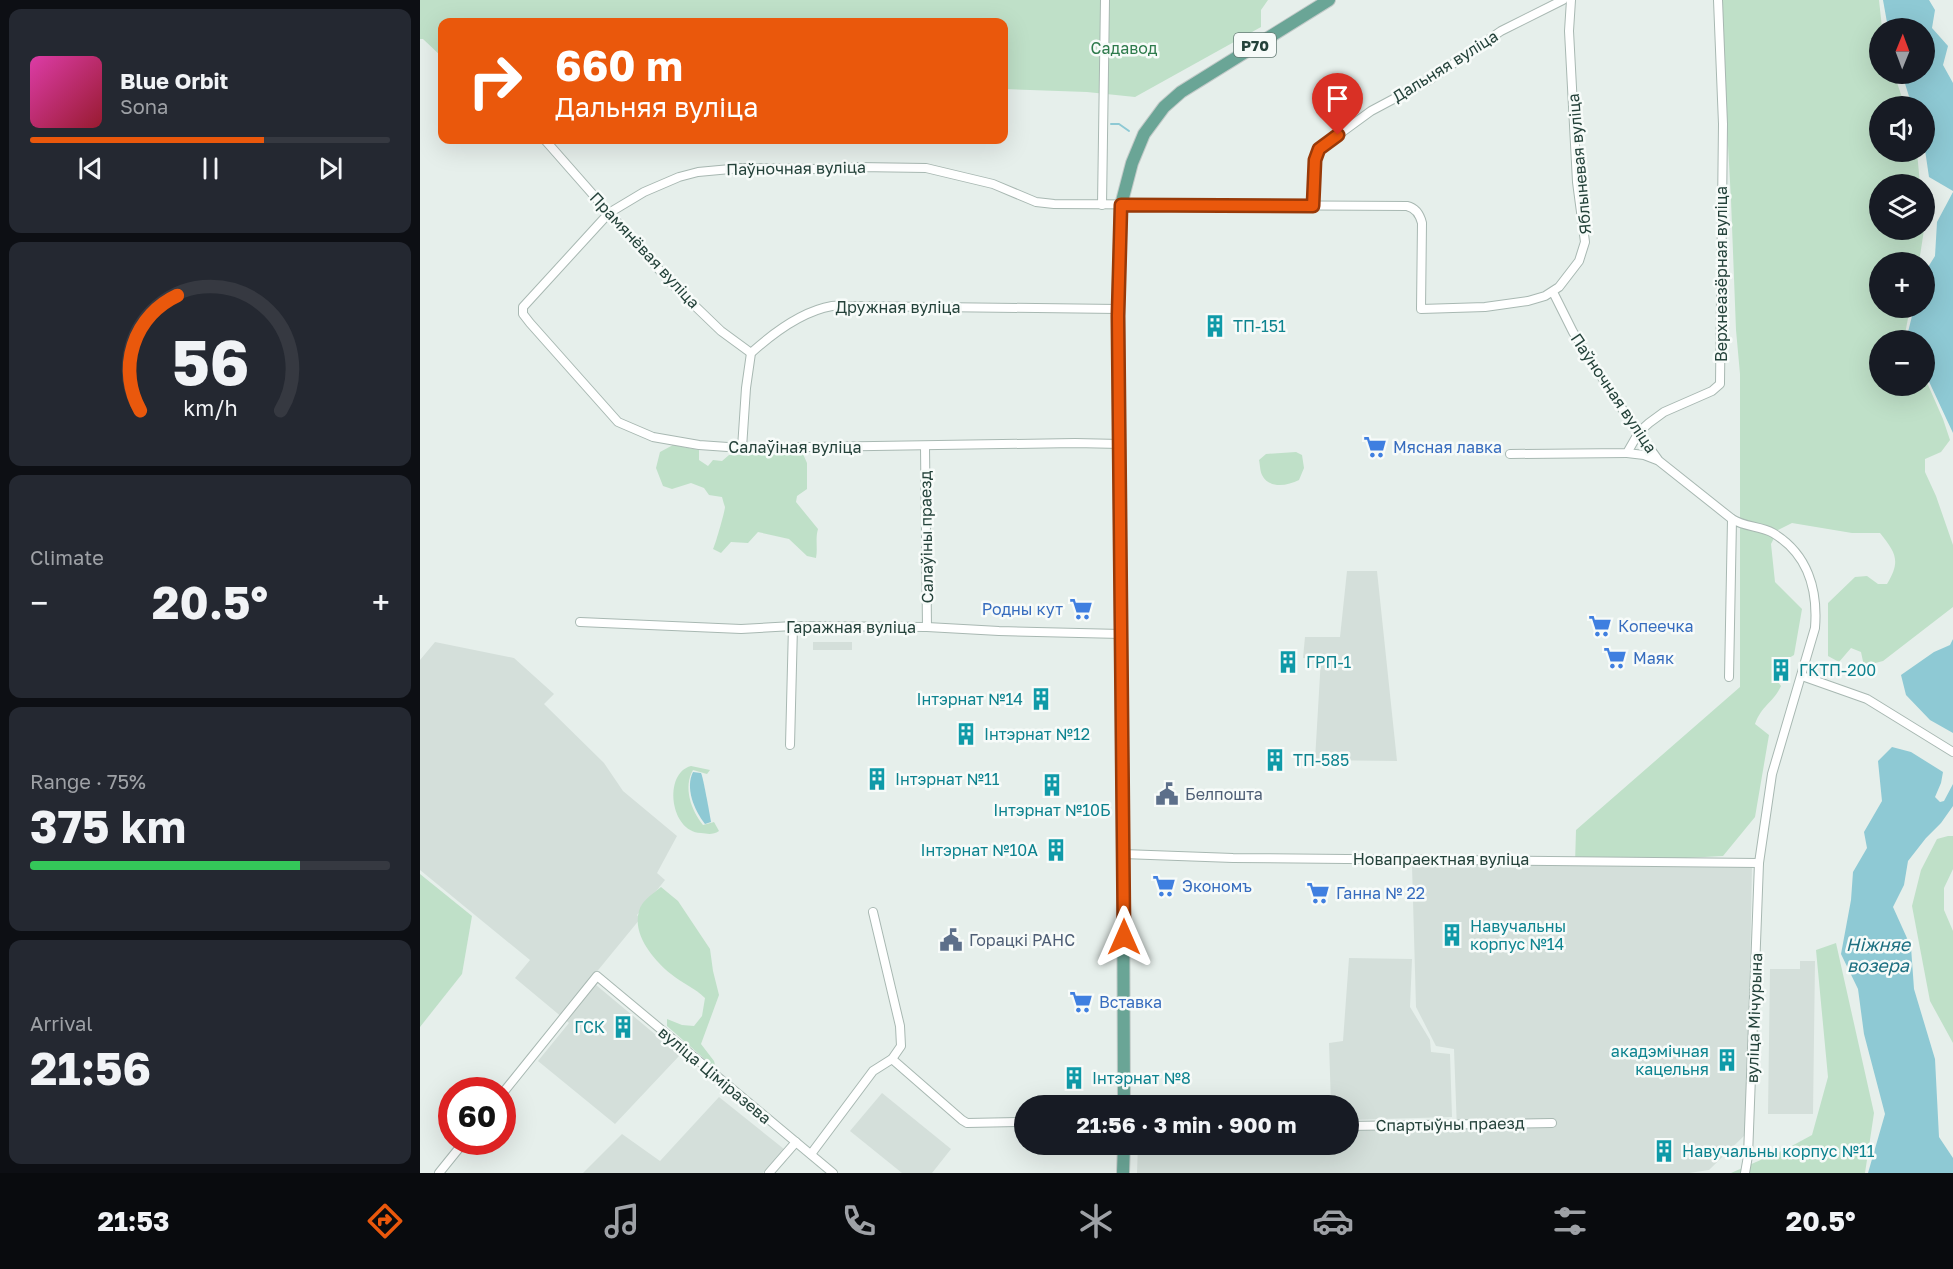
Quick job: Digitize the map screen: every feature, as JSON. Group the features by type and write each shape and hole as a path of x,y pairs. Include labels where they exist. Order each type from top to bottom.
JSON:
{"main road":[{"name":"Р70","path":"1124,1095 1124,854 1118,309 1121,205 1132,163 1144,134 1164,107 1181,92 1329,0"},
{"path":"1123,1173 1124,1155"}],"street":[{"path":"1101,205 1105,0"},
{"name":"Дальняя вуліца","path":"1313,206 1315,160 1319,149 1371,111 1431,79 1501,31 1563,0"},
{"name":"Яблыневая вуліца","path":"1553,292 1579,261 1585,242 1577,182 1569,31 1571,0"},
{"name":"Верхнеазёрная вуліца","path":"1627,453 1639,432 1664,412 1712,391 1720,384 1723,124 1718,0"},
{"name":"Прамянёвая вуліца","path":"549,144 669,281 721,331 752,353"},
{"name":"Паўночная вуліца","path":"523,314 523,308 539,289 609,213 644,192 699,172 741,168 926,168 993,184 1036,202 1121,205"},
{"path":"1121,205 1407,206 1419,213 1423,228 1421,309 1465,309 1502,305 1528,301 1553,292"},
{"name":"Паўночная вуліца","path":"1553,292 1573,332 1659,461 1732,519 1772,533 1792,550 1805,567 1814,587 1817,609 1815,628 1802,676"},
{"name":"Дружная вуліца","path":"752,353 793,323 815,311 832,306 1118,309"},
{"name":"Салаўіная вуліца","path":"523,314 618,422 653,437 699,445 742,448 1120,444"},
{"path":"742,448 746,388 752,353"},
{"name":"Салаўіны праезд","path":"925,447 927,627"},
{"path":"1510,454 1627,453 1644,455 1659,461"},
{"path":"1729,677 1732,519"},
{"name":"Гаражная вуліца","path":"580,622 741,629 927,627 1121,634"},
{"path":"790,745 793,627"},
{"path":"1802,676 1867,699 1953,752"},
{"name":"вуліца Мічурына","path":"1745,1173 1748,1156 1754,1036 1759,863 1772,774 1802,676"},
{"name":"Новапраектная вуліца","path":"1124,854 1233,858 1759,863"},
{"path":"811,1154 873,1071 892,1059 901,1046 900,1026 873,912"},
{"name":"вуліца Ціміразева","path":"516,1077 597,976 833,1173"},
{"path":"892,1059 962,1120 968,1123 1014,1122"},
{"name":"Спартыўны праезд","path":"1359,1126 1552,1123"},
{"path":"769,1173 796,1142"},
{"path":"439,1173 454,1155"}],"shaded area":[{"path":"1347,571 1377,571 1397,761 1315,760 1321,658 1303,658 1305,637 1340,637"},
{"path":"435,642 514,658 554,694 544,704 604,763 623,791 677,836 657,873 665,880 637,915 640,919 590,980 680,1055 615,1124 538,1061 569,1023 515,978 530,960 420,870 420,660"},
{"path":"813,642 852,642 852,650 813,650"},
{"path":"1412,865 1752,865 1747,1133 1709,1170 1689,1173 1137,1173 1138,1155 1359,1155 1359,1131 1457,1130 1454,1049 1436,1046 1416,1007"},
{"path":"1349,958 1412,959 1410,1007 1430,1040 1431,1052 1450,1054 1452,1117 1359,1120 1359,1095 1331,1095 1329,1043 1343,1041"},
{"path":"1800,961 1815,961 1813,1114 1768,1114 1770,969 1800,969"},
{"path":"882,1093 951,1149 932,1173 902,1173 850,1131"},
{"path":"719,1097 784,1149 763,1173 583,1173 622,1134 660,1161"}],"green space":[{"name":"Садавод","path":"420,0 1268,0 1261,10 1261,27 1135,97 1087,92 1008,89 1008,18 438,18 438,53 423,39 420,39"},
{"path":"1720,0 1879,0 1881,18 1869,18 1869,84 1897,84 1902,96 1869,96 1869,162 1918,162 1919,174 1869,174 1869,240 1922,240 1921,252 1869,252 1869,318 1908,318 1906,330 1869,330 1869,396 1933,396 1943,419 1950,440 1941,452 1925,459 1925,472 1953,545 1953,607 1883,661 1864,666 1861,652 1851,648 1839,662 1828,656 1828,603 1855,577 1867,576 1878,584 1887,584 1894,569 1893,552 1880,533 1852,533 1792,523 1778,530 1771,544 1775,582 1802,609 1794,655 1777,665 1775,678 1781,686 1761,712 1755,724 1769,735 1755,817 1723,856 1575,864 1576,830 1740,687 1740,374"},
{"path":"673,445 699,450 699,460 708,466 713,460 722,461 729,455 803,454 807,463 807,489 797,496 796,502 818,529 816,558 807,556 789,539 758,532 748,543 731,542 721,553 713,549 725,510 722,497 709,495 704,488 691,483 672,489 663,486 656,468 660,452"},
{"path":"1296,452 1302,455 1304,468 1299,480 1279,485 1269,483 1265,479 1261,473 1259,460 1266,454"},
{"path":"691,766 710,770 707,774 693,770 689,791 692,805 699,819 703,825 714,822 719,831 715,833 706,834 691,830 682,823 677,813 674,802 676,779 682,771"},
{"path":"1953,836 1953,869 1944,888 1944,910 1953,931 1953,1043 1930,1001 1912,906 1921,870 1937,839"},
{"path":"420,874 472,916 462,974 420,1027"},
{"path":"661,887 678,901 710,949 719,995 701,1044 714,1061 716,1069 667,1026 667,1019 682,1025 694,1026 702,1016 705,998 664,968 642,938 638,920 640,907"},
{"path":"1836,943 1874,1113 1865,1173 1731,1173 1812,1135 1828,1077 1816,950"}],"water":[{"path":"1883,0 1929,0 1935,10 1934,18 1886,18"},
{"path":"1935,31 1948,46 1943,65 1953,83 1953,191 1935,180 1935,174 1929,174 1927,162 1935,162 1935,96 1909,96 1905,84 1935,84"},
{"path":"1953,192 1953,433 1935,394 1935,330 1908,330 1912,318 1935,318 1937,222"},
{"path":"1953,639 1953,733 1930,720 1906,695 1901,675 1934,652 1950,645"},
{"name":"Ніжняе возера","path":"1892,747 1911,752 1943,772 1935,797 1940,802 1944,801 1953,784 1953,806 1908,861 1904,885 1893,907 1911,947 1914,989 1935,1059 1939,1137 1953,1158 1953,1173 1868,1173 1885,1114 1864,1034 1858,989 1841,954 1851,900 1853,872 1867,848 1864,832 1882,801 1878,761"},
{"path":"693,772 701,773 703,781 711,822 705,824 697,812 690,792"}],"waterway":[{"path":"1111,124 1119,124 1129,131"}],"place":[{"name":"ТП-151","path":"1215,326"},
{"name":"Мясная лавка","path":"1375,447"},
{"name":"Родны кут","path":"1081,609"},
{"name":"Копеечка","path":"1600,626"},
{"name":"Маяк","path":"1615,658"},
{"name":"ГРП-1","path":"1288,662"},
{"name":"ГКТП-200","path":"1781,670"},
{"name":"Інтэрнат №14","path":"1041,699"},
{"name":"Інтэрнат №12","path":"966,734"},
{"name":"ТП-585","path":"1275,760"},
{"name":"Інтэрнат №11","path":"877,779"},
{"name":"Інтэрнат №10Б","path":"1052,785"},
{"name":"Белпошта","path":"1167,794"},
{"name":"Інтэрнат №10А","path":"1056,850"},
{"name":"Экономъ","path":"1164,886"},
{"name":"Ганна № 22","path":"1318,893"},
{"name":"Навучальны корпус №14","path":"1452,935"},
{"name":"Горацкі РАНС","path":"951,940"},
{"name":"Вставка","path":"1081,1002"},
{"name":"ГСК","path":"623,1027"},
{"name":"акадэмічная кацельня","path":"1727,1060"},
{"name":"Інтэрнат №8","path":"1074,1078"},
{"name":"Навучальны корпус №11","path":"1664,1151"}],"route":[{"path":"1124,937 1118,316 1121,205 1313,206 1315,160 1319,149 1338,135"}]}
